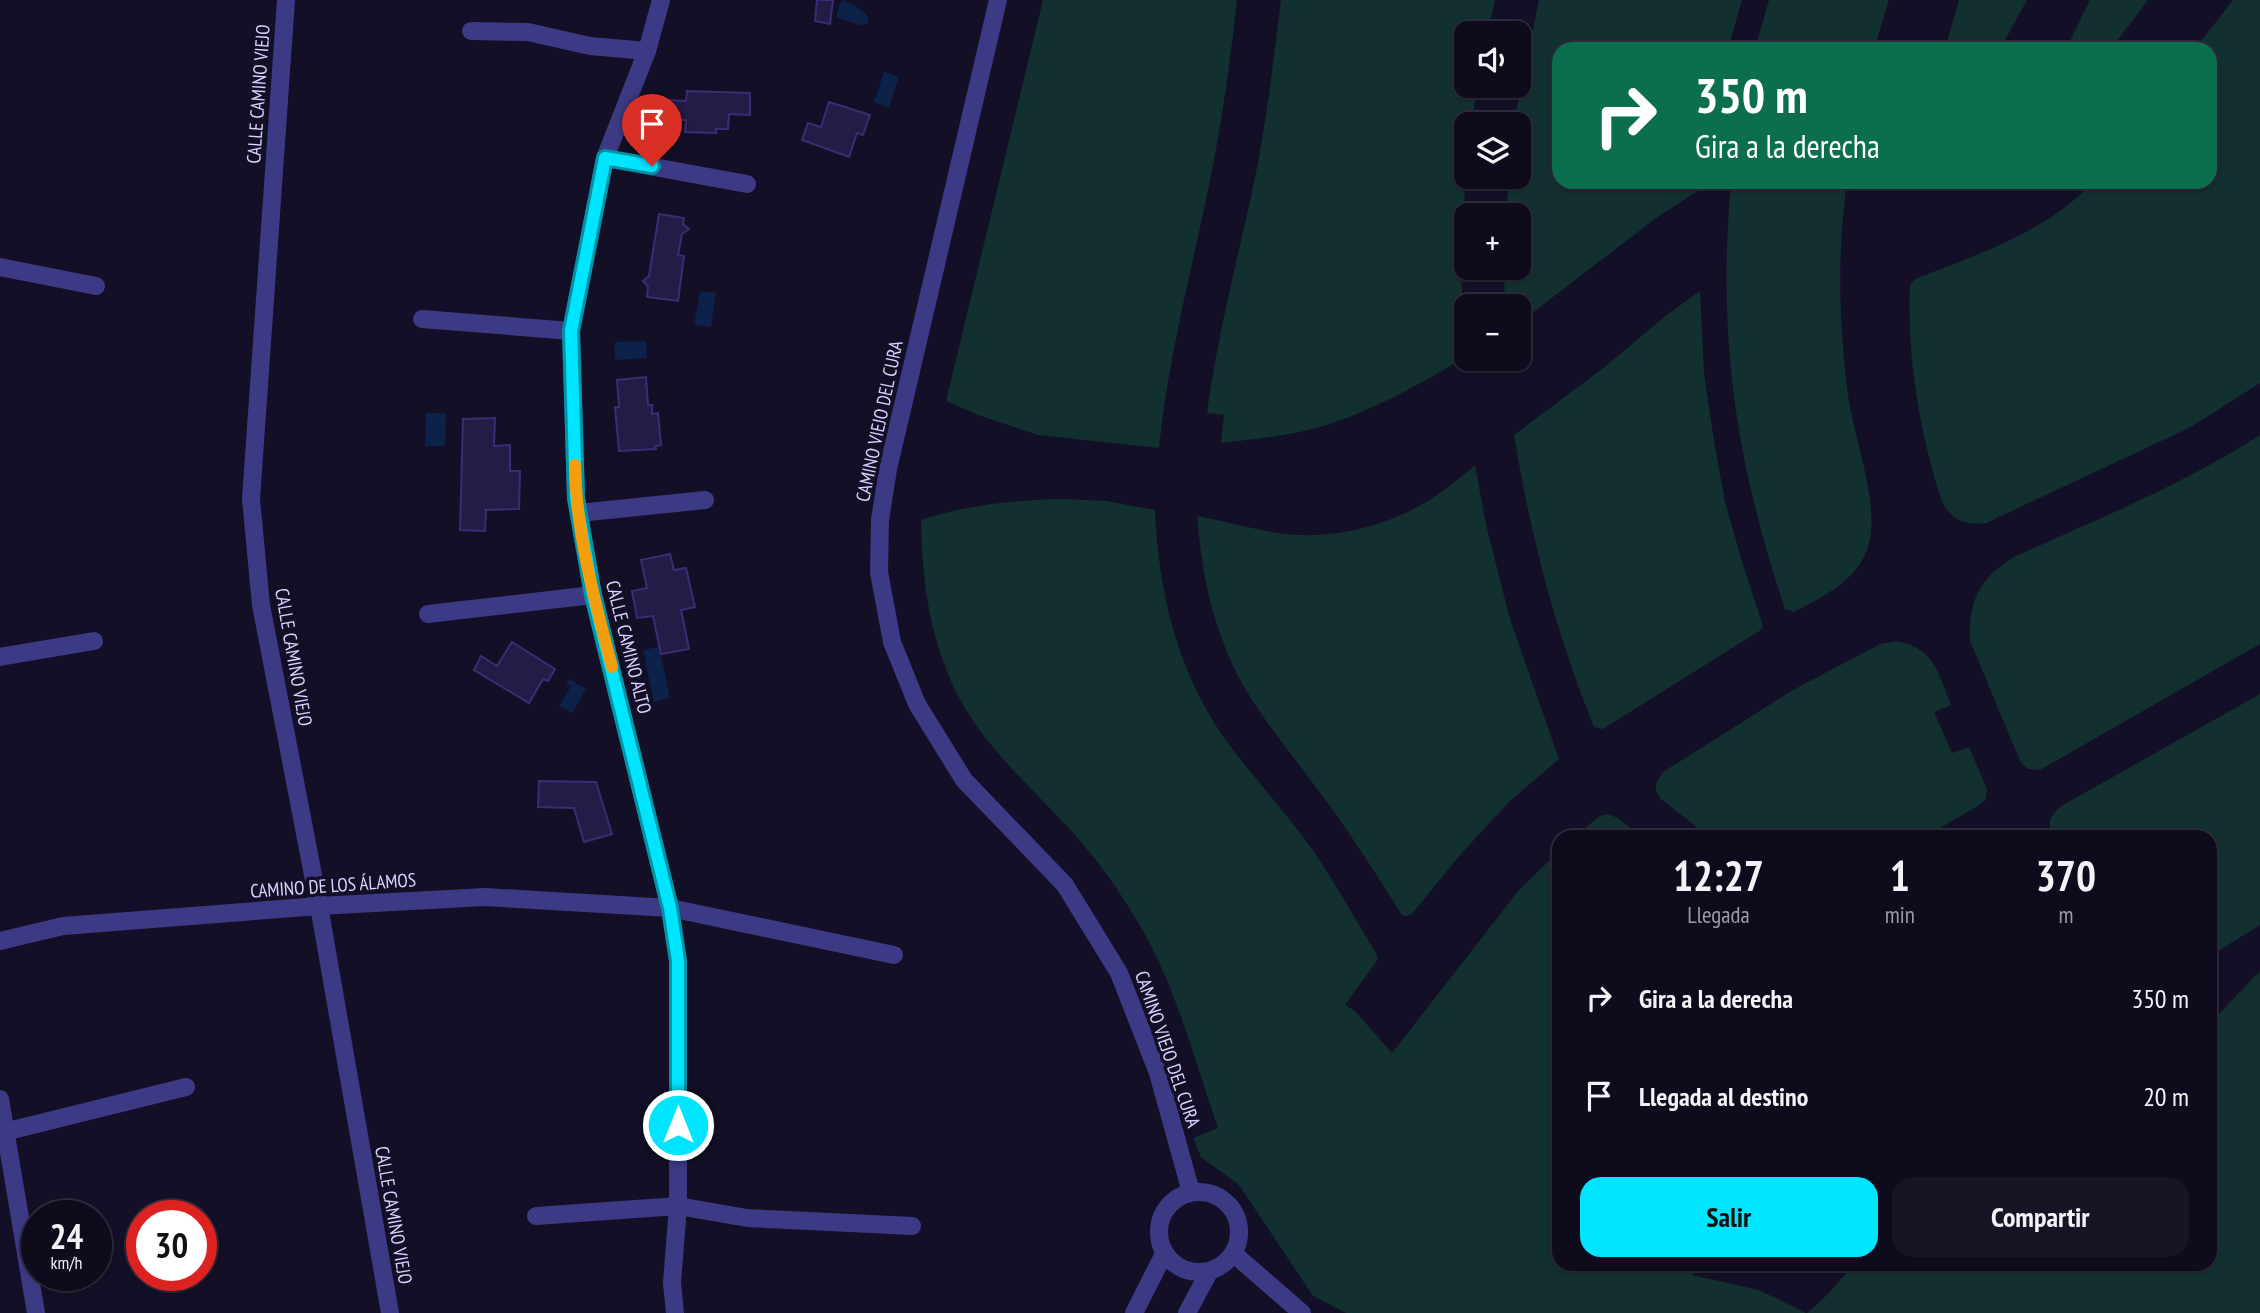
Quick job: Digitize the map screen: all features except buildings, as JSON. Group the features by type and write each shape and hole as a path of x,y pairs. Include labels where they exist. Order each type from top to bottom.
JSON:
{"street":[{"name":"CALLE CAMINO VIEJO","path":"286,0 251,499 261,605 319,906 390,1313"},
{"name":"CALLE CAMINO ALTO","path":"661,0 647,51 605,158 571,331 576,498 593,595 670,908 678,961 678,1206 672,1283 675,1313"},
{"name":"CAMINO VIEJO DEL CURA","path":"998,0 887,470 880,520 879,572 892,642 917,704 964,780 1065,885 1119,973 1157,1073 1191,1192"},
{"path":"471,31 528,32 590,46 647,51"},
{"path":"605,158 747,184"},
{"path":"0,267 96,286"},
{"path":"422,319 571,331"},
{"path":"579,513 705,500"},
{"path":"428,614 593,595"},
{"path":"0,657 94,641"},
{"name":"CAMINO DE LOS ÁLAMOS","path":"0,941 63,926 319,906 485,897 670,908 894,955"},
{"path":"2,1132 186,1087"},
{"path":"0,1099 2,1132 36,1313"},
{"path":"1191,1192 1206,1192 1221,1198 1232,1209 1239,1223 1239,1239 1234,1254 1223,1265 1209,1272 1192,1273 1176,1266 1164,1254 1159,1239 1159,1223 1165,1209 1176,1198 1191,1192"},
{"path":"536,1216 678,1206 747,1218 912,1226"},
{"path":"1134,1313 1164,1254"},
{"path":"1234,1254 1302,1313"},
{"path":"1187,1313 1209,1272"}],"green space":[{"path":"1043,0 1237,0 1218,139 1174,349 1159,448 1038,435 946,401"},
{"path":"1281,0 1495,0 1491,21 1454,21 1454,98 1475,98 1474,112 1454,112 1454,189 1465,189 1464,203 1454,203 1454,280 1462,280 1462,294 1454,294 1454,364 1400,394 1333,423 1291,434 1221,443 1224,415 1207,413 1221,329 1252,192 1269,96"},
{"path":"1539,0 1742,0 1730,42 1552,42 1552,189 1701,189 1656,218 1531,314 1531,294 1505,294 1504,280 1531,280 1531,203 1507,203 1508,189 1531,189 1531,112 1516,112 1519,98 1531,98 1531,40"},
{"path":"1769,0 1889,0 1876,42 1757,42"},
{"path":"1959,0 2027,0 2004,42 1947,42"},
{"path":"2090,0 2148,0 2116,42 2069,42"},
{"path":"2233,0 2260,0 2260,383 2191,427 1986,523 1960,521 1948,511 1941,499 1923,430 1914,382 1910,285 1915,279 1986,251 2032,229 2086,189 2217,189 2217,42 2200,42"},
{"path":"1730,189 1846,189 1840,288 1843,342 1848,395 1869,493 1871,531 1863,559 1848,578 1794,612 1785,609 1768,555 1743,450 1729,346 1727,238"},
{"path":"1700,291 1704,373 1725,502 1763,626 1761,630 1603,729 1594,727 1567,655 1546,583 1528,510 1514,435"},
{"path":"2260,435 2260,644 2040,770 2028,769 2021,763 1970,641 1974,602 1985,581 2016,556 2171,485"},
{"path":"1475,465 1486,525 1510,619 1559,759 1510,801 1460,855 1412,914 1407,916 1402,915 1351,836 1241,682 1213,611 1197,516 1277,533 1339,533 1381,523 1419,506 1442,492"},
{"path":"1029,500 1106,501 1155,510 1160,569 1166,599 1173,628 1193,684 1223,736 1312,849 1376,953 1378,959 1345,1005 1355,1011 1392,1053 1519,890 1552,858 1552,1271 1696,1271 1692,1275 1759,1290 1806,1313 1346,1313 1313,1296 1239,1185 1201,1157 1193,1138 1218,1128 1175,1001 1142,929 1091,854 979,729 964,706 943,661 925,582 921,520 957,510"},
{"path":"1896,641 1909,644 1919,649 1933,664 1951,705 1934,712 1952,753 1969,747 1987,789 1986,799 1978,806 1936,830 1700,830 1661,799 1656,791 1656,783 1663,772 1793,690 1880,644"},
{"path":"2260,694 2260,925 2217,952 2217,830 2051,830 2052,815 2063,805"},
{"path":"1608,814 1618,818 1633,830 1582,830 1600,816"},
{"path":"2260,971 2260,1313 1807,1313 1848,1271 2217,1271 2217,1016"}],"water":[{"path":"842,0 853,4 864,13 869,19 867,24 859,25 837,18"},
{"path":"884,72 899,77 889,108 874,102"},
{"path":"700,291 716,293 711,327 694,325"},
{"path":"646,341 647,358 615,360 615,342"},
{"path":"426,413 446,413 445,446 425,446"},
{"path":"659,647 670,698 654,702 643,650"},
{"path":"569,679 586,689 572,713 559,706 571,686 566,683"}],"slow traffic":[{"path":"575,465 576,498 593,595 612,667"}],"route":[{"path":"652,166 605,158 571,331 573,415 576,498 593,595 670,908 678,961 678,1125"}]}
